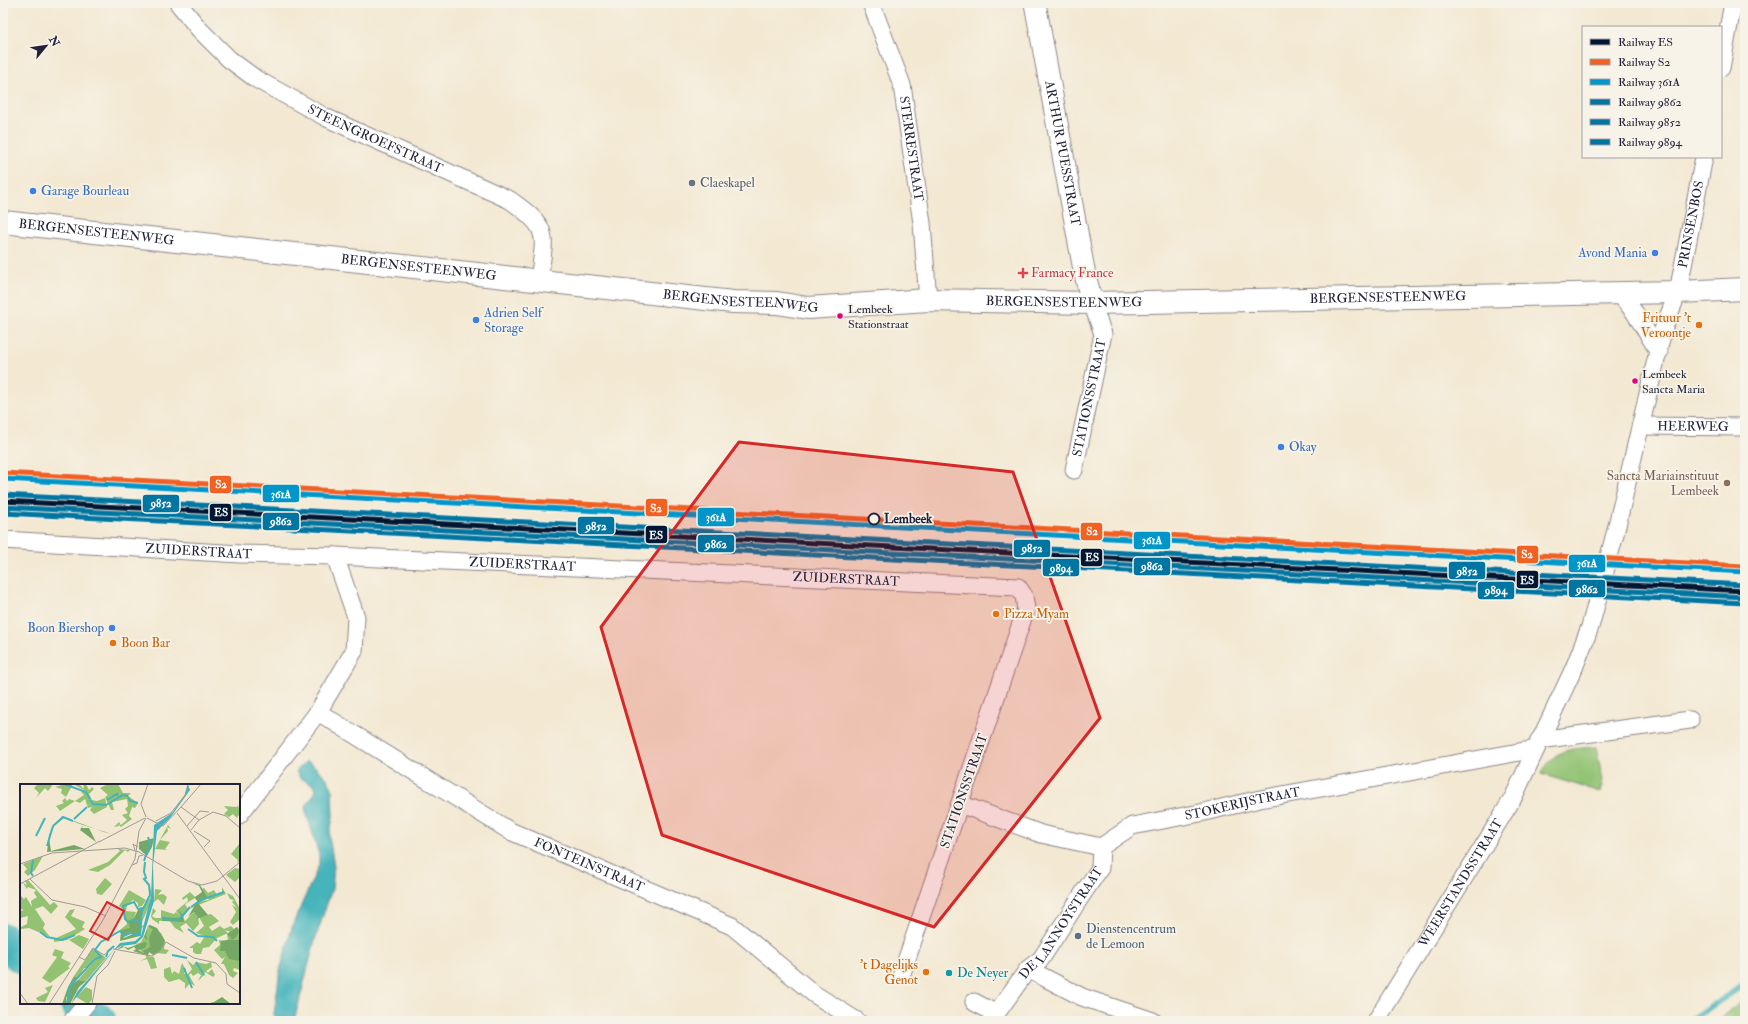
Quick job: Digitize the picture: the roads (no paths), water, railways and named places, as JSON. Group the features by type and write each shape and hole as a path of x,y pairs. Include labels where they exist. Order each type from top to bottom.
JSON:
{"main road":[{"name":"BERGENSESTEENWEG","path":"3,222 733,302 777,303 808,308 928,300 1092,303 1678,292 1745,289"}],"street":[{"name":"STEENGROEFSTRAAT","path":"178,3 199,28 229,59 256,79 327,118 510,200 530,214 538,223 544,240 539,281"},
{"name":"STERRESTRAAT","path":"871,3 902,85 922,223 928,300"},
{"name":"ARTHUR PUESSTRAAT","path":"1035,3 1084,270 1092,303"},
{"path":"1722,62 1732,3"},
{"name":"PRINSENBOS","path":"1678,292 1704,158"},
{"name":"WEERSTANDSSTRAAT","path":"1376,1021 1513,798 1574,668 1590,626 1615,534 1663,330 1678,292"},
{"path":"1619,293 1635,314 1659,352"},
{"name":"STATIONSSTRAAT","path":"1074,470 1103,334 1092,303"},
{"name":"HEERWEG","path":"1641,426 1745,427"},
{"name":"ZUIDERSTRAAT","path":"3,540 240,554 335,556 1018,587 1024,596 1026,609"},
{"path":"240,814 318,712 354,651 356,617 335,556"},
{"name":"STATIONSSTRAAT","path":"902,973 1026,609"},
{"name":"FONTEINSTRAAT","path":"318,712 510,831 732,926 814,994 864,1020"},
{"path":"1537,745 1690,720"},
{"name":"STOKERIJSTRAAT","path":"1101,847 1132,826 1260,799 1537,745"},
{"path":"960,804 1041,834 1101,847"},
{"name":"DE LANNOYSTRAAT","path":"993,1017 1028,969 1041,959 1100,868 1101,847"},
{"path":"1028,969 1082,997 1153,1021"},
{"path":"974,1002 993,1017"},
{"path":"72,1021 86,1004"}],"water":[{"path":"306,761 312,764 326,777 332,788 333,818 329,836 334,866 332,889 315,940 294,1021 273,1021 280,970 293,924 319,865 319,855 306,812 306,806 316,791 314,785 300,778 296,771"}],"waterway":[{"path":"3,940 20,955"},
{"path":"1689,1021 1745,984"},
{"path":"78,1004 99,1021"}],"rail line":[{"name":"S2","path":"3,473 1745,566"},
{"name":"361A","path":"3,479 1745,572"},
{"name":"9852","path":"3,495 1745,585"},
{"name":"ES","path":"3,501 1745,591"},
{"name":"9862","path":"3,507 1745,597"},
{"name":"9894","path":"3,513 1744,603"}],"place":[{"name":"Claeskapel","path":"692,183"},
{"name":"Garage Bourleau","path":"33,191"},
{"name":"Avond Mania","path":"1655,253"},
{"name":"Farmacy France","path":"1023,273"},
{"name":"Lembeek Stationstraat","path":"840,316"},
{"name":"Adrien Self Storage","path":"476,320"},
{"name":"Frituur 't Veroontje","path":"1699,325"},
{"name":"Lembeek Sancta Maria","path":"1635,381"},
{"name":"Okay","path":"1281,447"},
{"name":"Sancta Mariainstituut Lembeek","path":"1727,483"},
{"name":"Lembeek","path":"874,519"},
{"name":"Pizza Myam","path":"996,614"},
{"name":"Boon Biershop","path":"112,628"},
{"name":"Boon Bar","path":"113,643"},
{"name":"Dienstencentrum de Lemoon","path":"1078,936"},
{"name":"'t Dagelijks Genot","path":"926,972"},
{"name":"De Neyer","path":"949,973"}]}
